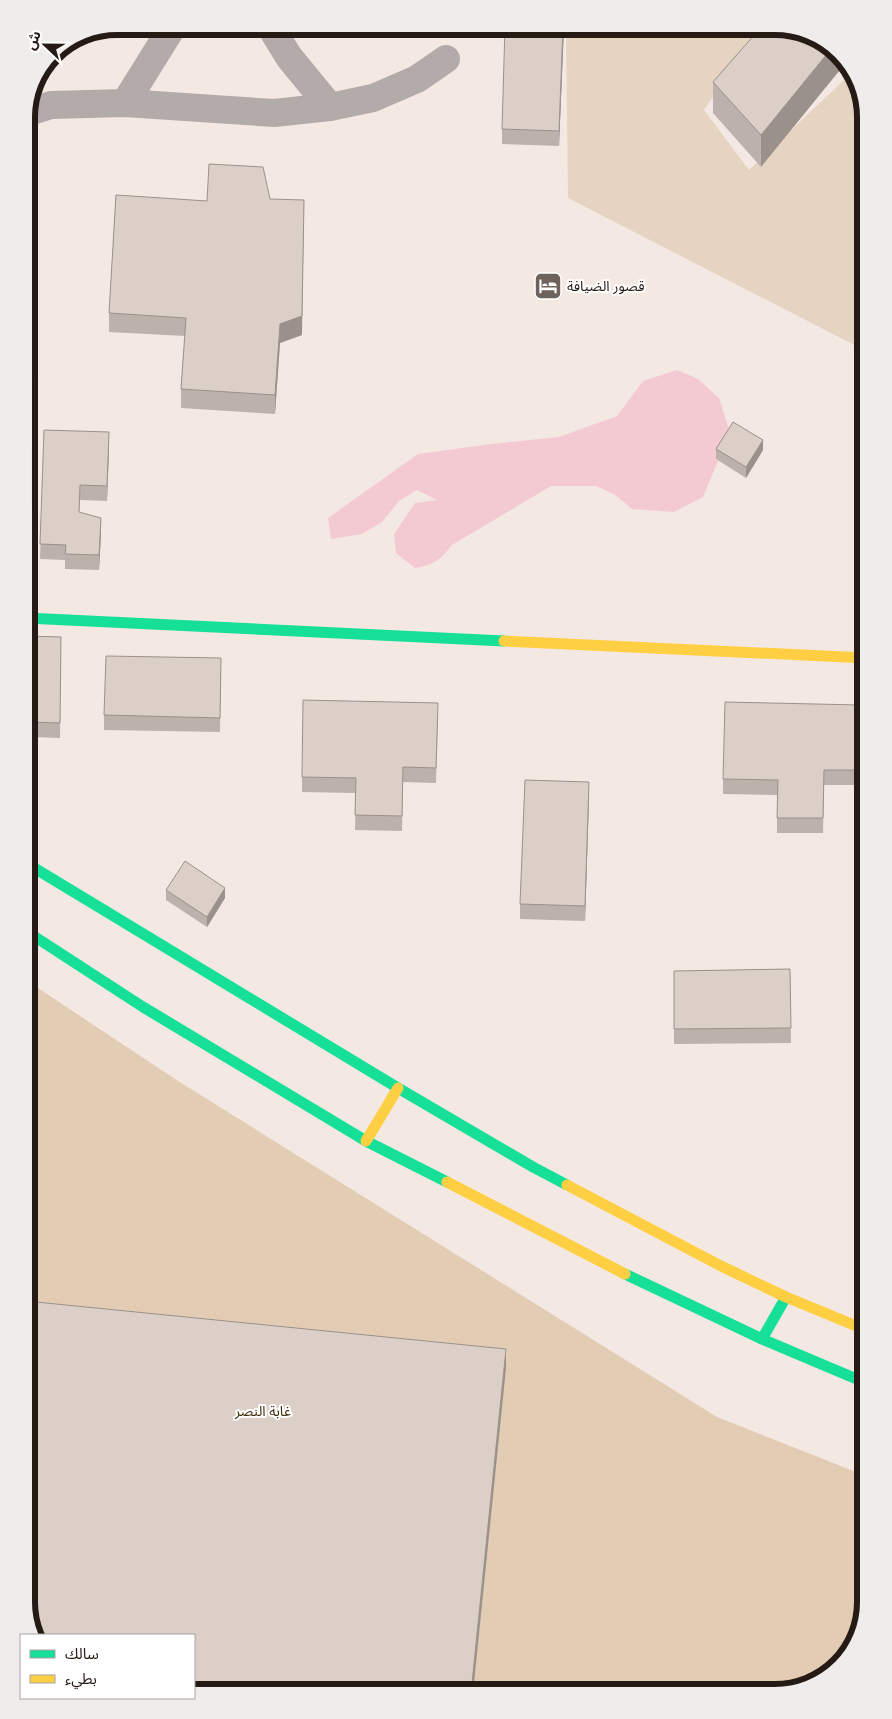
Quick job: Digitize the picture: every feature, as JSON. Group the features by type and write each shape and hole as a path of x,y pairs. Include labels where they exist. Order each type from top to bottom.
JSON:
{"main road":[{"path":"35,618 857,658"},
{"path":"35,868 398,1088 533,1167 672,1242 786,1297 857,1326"},
{"path":"35,937 143,1007 366,1141 638,1280 762,1339 857,1379"},
{"path":"366,1141 398,1088"},
{"path":"762,1339 786,1297"}],"street":[{"path":"125,103 168,35"},
{"path":"276,35 289,57 330,107"},
{"path":"35,110 51,105 125,103 274,113 330,107 373,98 417,79 446,59"}],"shaded area":[{"path":"566,35 756,35 704,110 749,170 845,79 852,91 857,117 857,346 568,198"},
{"path":"677,370 698,379 719,398 730,432 703,497 674,512 632,509 614,494 596,486 551,486 452,545 436,561 415,568 396,553 394,534 415,503 437,500 417,490 399,501 382,522 362,534 331,539 328,518 418,454 559,437 617,416 643,381"}],"green space":[{"name":"غابة النصر","path":"35,986 178,1081 717,1417 857,1472 857,1602 853,1628 837,1656 829,1664 806,1678 791,1682 775,1684 195,1684 195,1634 35,1604"}],"building":[{"path":"505,35 563,35 559,131 502,129"},
{"path":"754,35 780,35 801,39 811,43 827,54 761,135 713,82"},
{"path":"209,164 263,167 270,199 304,200 302,316 280,324 275,395 181,389 186,318 109,313 116,195 207,201"},
{"path":"733,422 763,440 746,467 716,449"},
{"path":"44,430 109,432 107,486 80,485 79,512 101,518 99,555 65,554 66,545 40,544"},
{"path":"35,636 61,637 60,723 35,722"},
{"path":"106,656 221,658 220,718 104,715"},
{"path":"303,700 438,703 436,768 403,767 402,816 355,815 356,778 302,777"},
{"path":"725,702 857,705 857,770 824,770 823,818 777,818 778,780 723,779"},
{"path":"525,780 589,782 585,906 520,904"},
{"path":"185,861 225,888 207,917 166,890"},
{"path":"790,969 791,1028 674,1029 674,971"},
{"path":"35,1302 506,1349 472,1684 195,1684 195,1634 42,1634 35,1602"}],"traffic: fast":[{"path":"35,618 504,641"},
{"path":"35,868 398,1088 567,1185"},
{"path":"35,937 143,1007 366,1141 447,1182"},
{"path":"625,1274 762,1339 857,1379"},
{"path":"762,1339 786,1297"}],"traffic: slow":[{"path":"504,641 857,658"},
{"path":"366,1141 398,1088"},
{"path":"447,1182 625,1274"},
{"path":"567,1185 721,1266 786,1297 857,1326"}],"place":[{"name":"قصور الضيافة","path":"548,286"}]}
